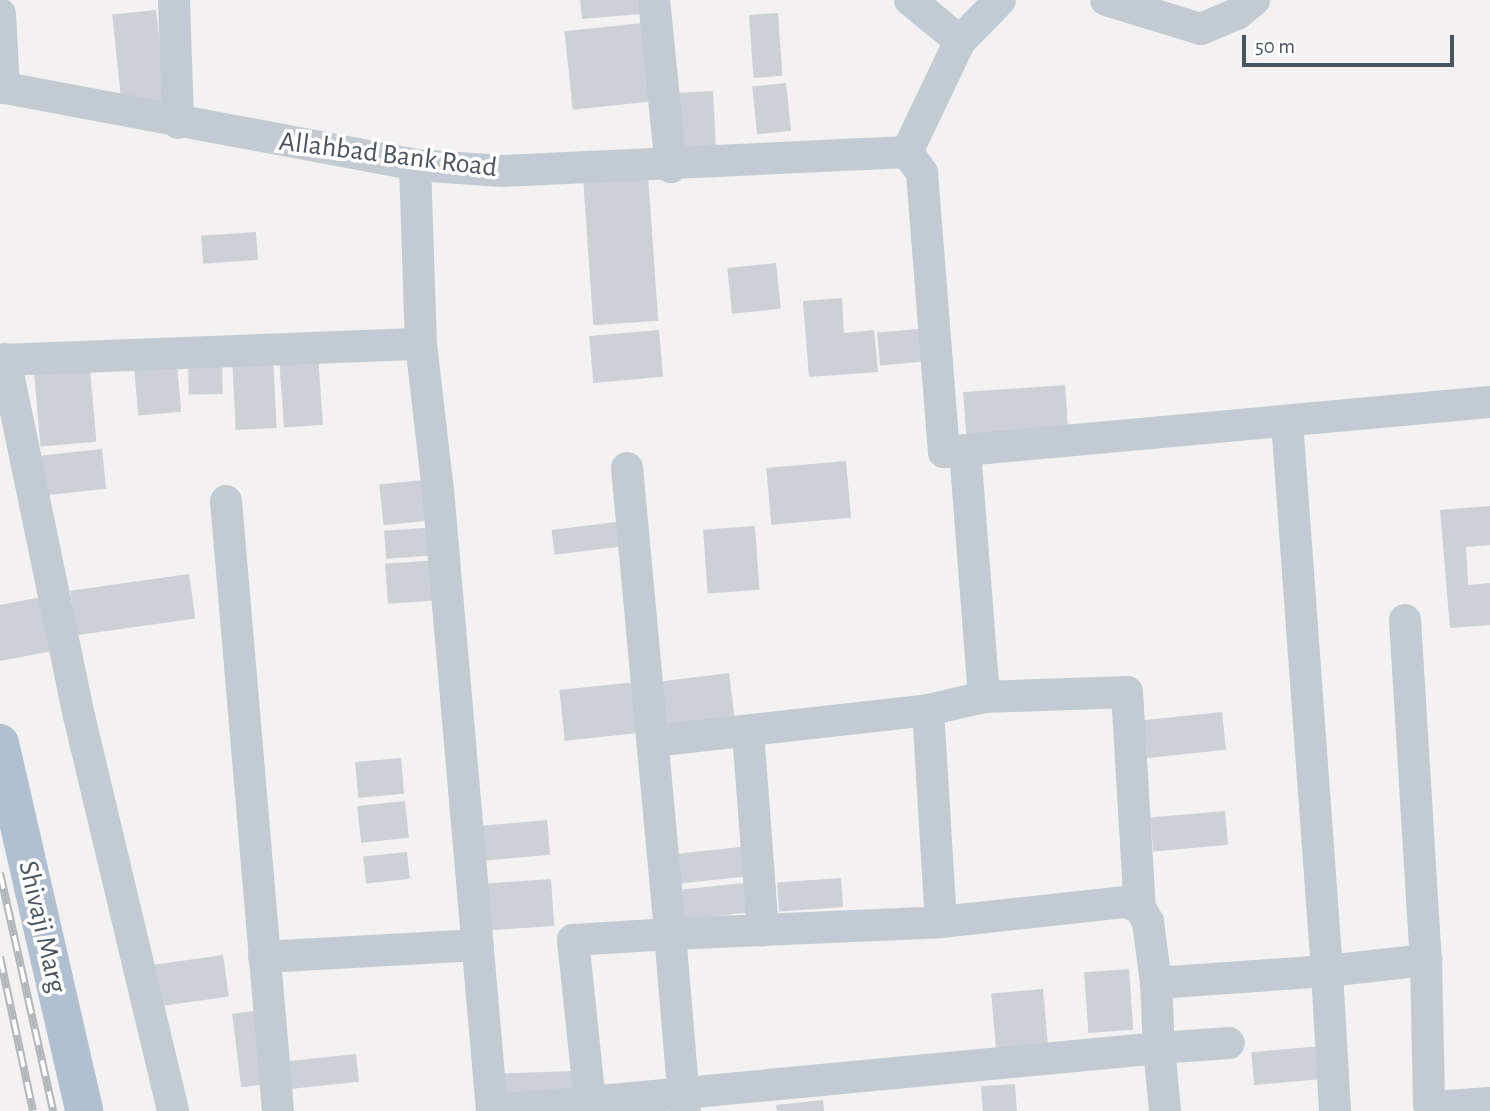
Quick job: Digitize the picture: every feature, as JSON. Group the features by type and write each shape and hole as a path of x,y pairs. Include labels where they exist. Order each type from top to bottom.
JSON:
{"main road":[{"name":"Shivaji Marg","path":"0,743 84,1111"}],"street":[{"path":"174,0 178,123"},
{"path":"654,0 671,167"},
{"path":"910,0 960,41"},
{"path":"1000,0 960,41 907,152 922,173 944,452 1490,402"},
{"path":"1106,0 1201,29 1225,20 1254,0"},
{"path":"0,14 2,88"},
{"name":"Allahbad Bank Road","path":"2,88 178,123 415,165 503,171 671,167 907,152"},
{"path":"415,165 421,344 492,1111 684,1103 1159,1048 1229,1043"},
{"path":"173,1111 79,716 2,359 421,344"},
{"path":"1287,421 1335,1111"},
{"path":"965,451 984,697"},
{"path":"627,468 684,1103"},
{"path":"226,501 278,1111"},
{"path":"1405,620 1426,960 1429,1104 1433,1107 1490,1103"},
{"path":"653,741 928,710 984,697 1127,692 1140,908 1148,922 1157,983 1165,1111"},
{"path":"928,710 941,922"},
{"path":"748,732 763,930"},
{"path":"590,1106 573,940 941,922 1126,902 1140,908"},
{"path":"264,957 478,945"},
{"path":"1157,983 1327,971 1426,960"}],"building":[{"path":"580,0 638,0 640,14 582,19"},
{"path":"156,10 166,101 122,106 112,15"},
{"path":"778,13 782,76 753,78 749,15"},
{"path":"652,22 660,101 573,110 564,31"},
{"path":"786,83 791,131 757,134 752,87"},
{"path":"713,91 716,146 678,148 675,93"},
{"path":"648,175 658,321 593,325 583,180"},
{"path":"256,232 258,260 203,264 201,236"},
{"path":"776,263 781,309 732,314 727,268"},
{"path":"842,298 844,333 874,330 878,372 809,377 803,301"},
{"path":"930,328 933,361 880,365 877,333"},
{"path":"659,330 663,377 593,383 589,336"},
{"path":"222,355 223,394 189,395 188,356"},
{"path":"318,355 323,425 284,428 279,358"},
{"path":"273,357 277,428 236,430 232,359"},
{"path":"177,365 181,412 138,416 134,369"},
{"path":"90,369 96,442 41,447 34,374"},
{"path":"1065,385 1068,430 966,437 963,392"},
{"path":"102,449 106,489 46,495 41,455"},
{"path":"846,461 851,518 771,525 766,468"},
{"path":"432,479 436,520 384,525 379,485"},
{"path":"1490,506 1490,545 1466,547 1468,585 1490,583 1490,625 1450,628 1440,510"},
{"path":"624,521 627,546 555,555 552,530"},
{"path":"755,526 759,590 708,593 703,530"},
{"path":"438,527 440,555 386,559 384,531"},
{"path":"439,560 442,600 388,604 385,564"},
{"path":"189,574 195,619 76,635 70,591"},
{"path":"47,596 58,650 0,661 0,605"},
{"path":"729,673 735,722 657,731 651,683"},
{"path":"636,682 641,733 565,741 559,690"},
{"path":"1222,712 1226,750 1147,758 1143,720"},
{"path":"401,758 404,794 358,798 355,762"},
{"path":"405,801 409,838 361,843 357,806"},
{"path":"1225,811 1228,845 1153,851 1150,818"},
{"path":"547,820 550,855 483,861 480,826"},
{"path":"750,846 753,876 676,884 672,854"},
{"path":"407,852 410,879 366,883 363,857"},
{"path":"841,878 843,907 779,911 777,882"},
{"path":"551,879 554,926 490,930 487,883"},
{"path":"753,882 756,912 681,920 677,890"},
{"path":"223,955 229,997 157,1007 151,965"},
{"path":"1129,969 1133,1030 1088,1033 1084,972"},
{"path":"1043,989 1048,1049 996,1053 991,994"},
{"path":"255,1011 264,1084 241,1087 232,1014"},
{"path":"1322,1046 1325,1079 1254,1085 1251,1052"},
{"path":"356,1054 359,1082 278,1090 275,1062"},
{"path":"573,1071 574,1097 498,1100 497,1074"},
{"path":"1015,1084 1017,1111 983,1111 981,1086"},
{"path":"823,1100 824,1111 777,1111 776,1105"}],"railway":[{"path":"0,873 53,1111"},
{"path":"0,957 33,1111"}]}
